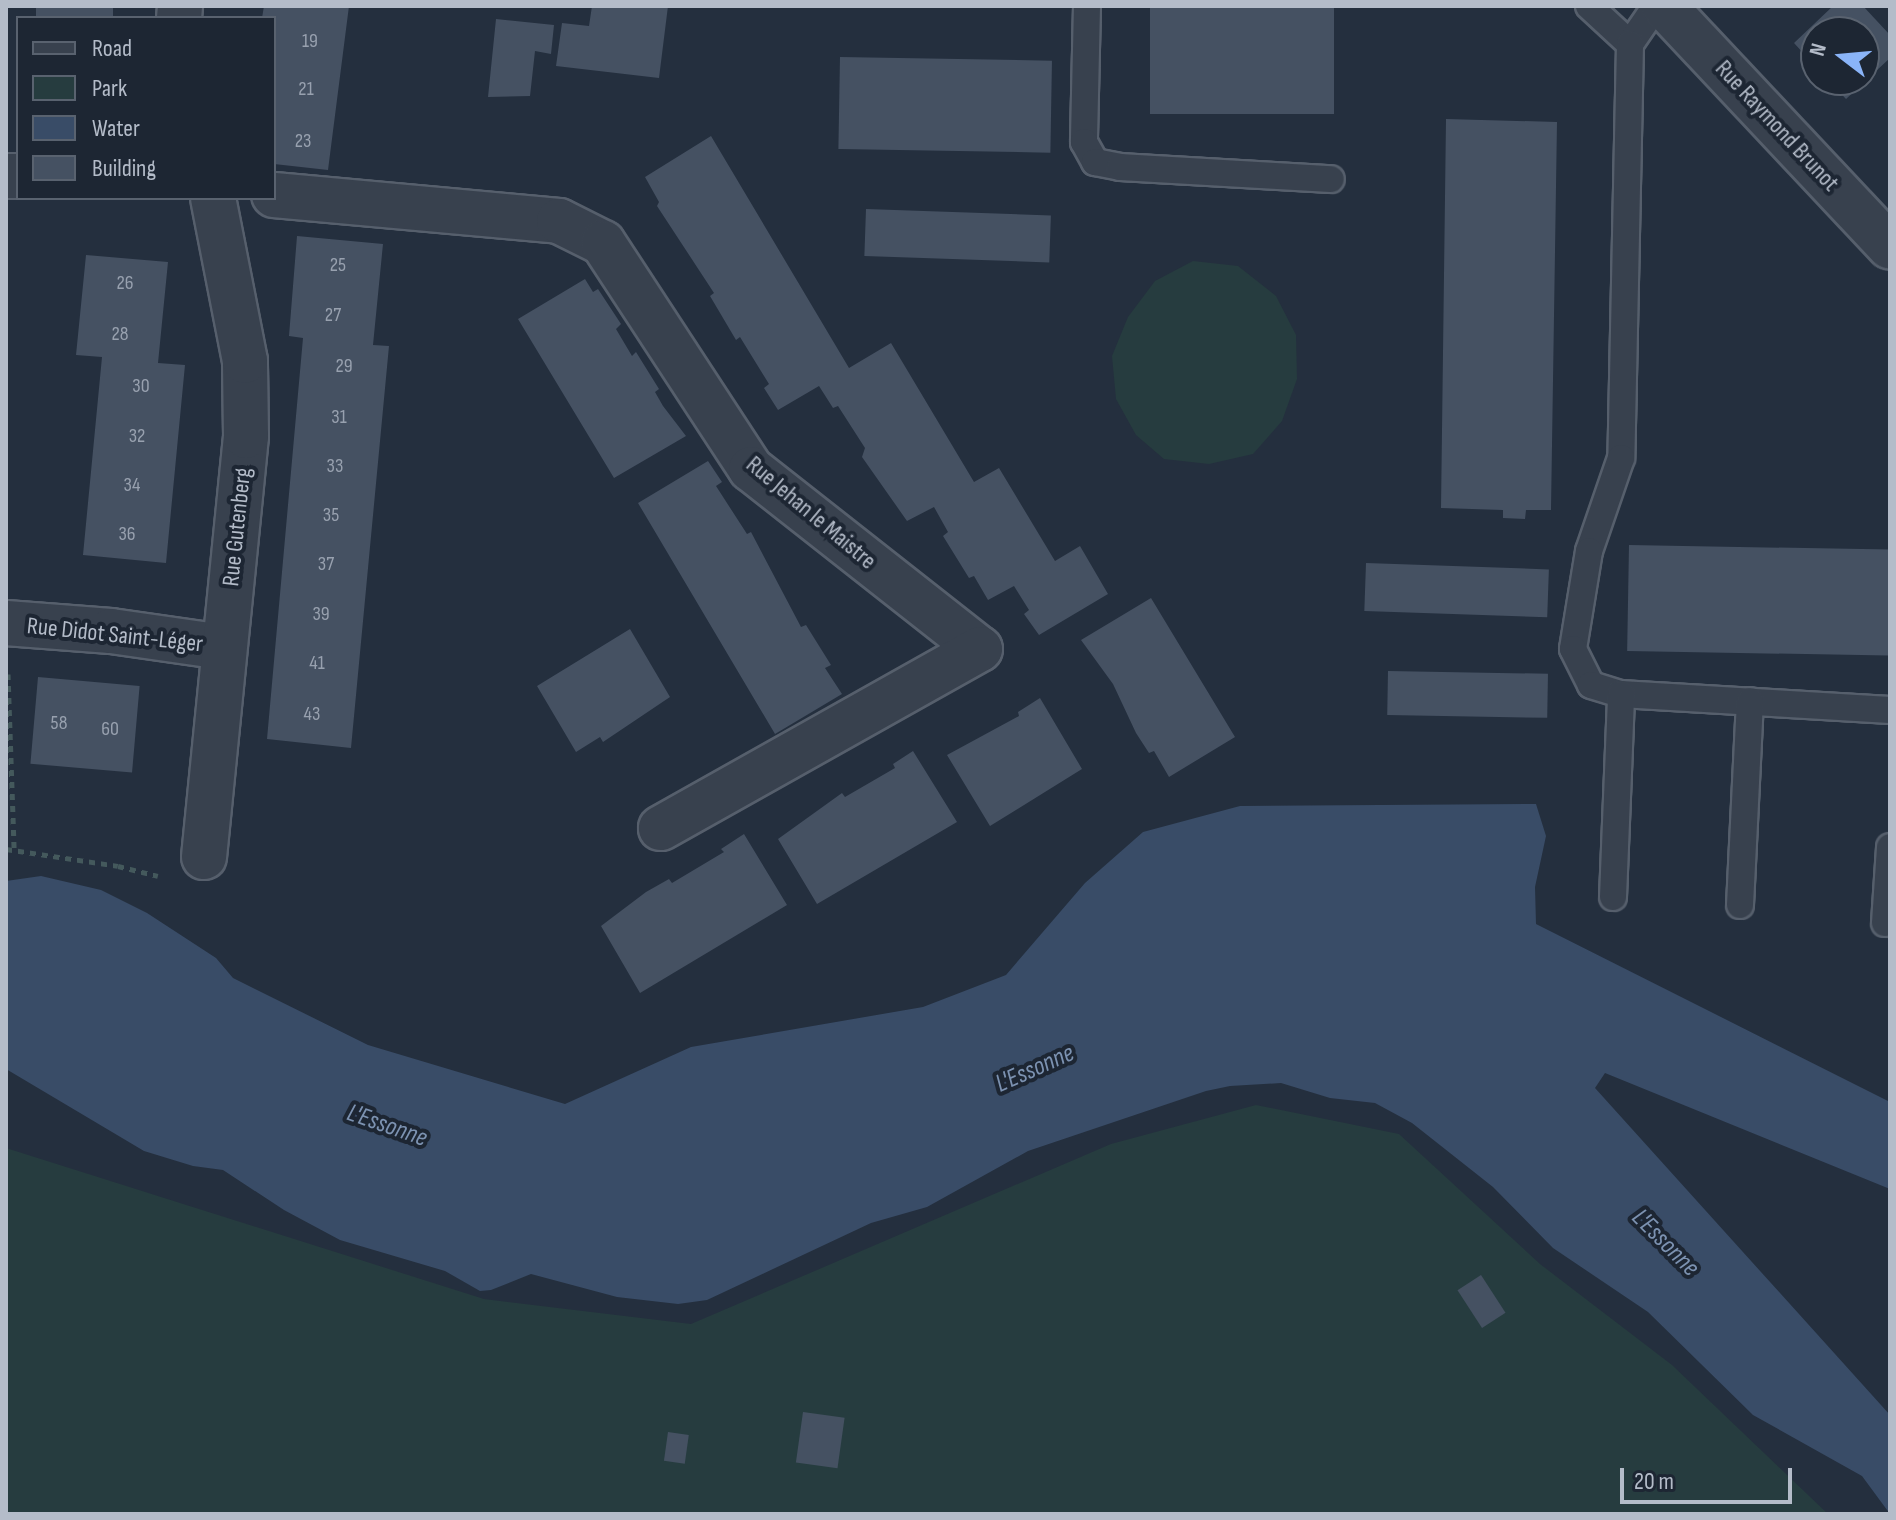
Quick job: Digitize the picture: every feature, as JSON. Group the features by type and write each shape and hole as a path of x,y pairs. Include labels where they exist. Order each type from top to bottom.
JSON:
{"street":[{"name":"Rue Raymond Brunot","path":"1664,6 1890,247"},
{"name":"Rue Jehan le Maistre","path":"276,195 559,221 603,243 751,469 980,649 661,828"},
{"name":"Rue Gutenberg","path":"204,857 246,436 245,361 213,200"},
{"name":"Rue Didot Saint-Léger","path":"7,641 111,631 223,647"}],"lane":[{"path":"1087,6 1084,142 1095,162 1120,167 1331,179"},
{"path":"1589,6 1630,44"},
{"path":"1656,6 1630,44 1621,458 1589,551 1573,649 1591,685 1621,694 1890,710"},
{"path":"1613,897 1621,694"},
{"path":"1740,905 1750,701"},
{"path":"1885,923 1890,847"}],"path":[{"path":"7,641 14,849"},
{"path":"6,849 118,866 196,886 204,857"}],"green space":[{"path":"1193,261 1238,266 1276,296 1296,335 1297,379 1282,421 1253,454 1209,464 1164,459 1136,435 1116,399 1112,356 1128,317 1155,281"},
{"path":"1256,1105 1399,1134 1540,1264 1672,1365 1828,1514 6,1514 6,1148 484,1299 691,1324 1111,1144"}],"water":[{"name":"L'Essonne","path":"1536,804 1546,836 1535,887 1536,924 1890,1102 1890,1189 1605,1073 1595,1088 1890,1415 1890,1514 1862,1476 1753,1415 1648,1312 1553,1248 1493,1187 1412,1123 1375,1103 1330,1098 1281,1083 1230,1086 1206,1091 1028,1151 927,1207 871,1223 707,1300 678,1304 617,1297 531,1274 491,1290 480,1291 445,1271 340,1240 284,1210 223,1170 193,1166 144,1151 6,1069 6,881 41,876 101,890 147,913 216,958 233,978 368,1045 565,1104 691,1047 923,1007 1006,975 1085,883 1143,832 1240,806"}],"building":[{"path":"36,6 113,6 113,16 36,16"},
{"path":"264,6 349,6 328,170 276,164 276,16 262,16"},
{"path":"592,6 668,6 659,78 556,66 562,23 589,26"},
{"path":"1150,6 1334,6 1334,114 1150,114"},
{"path":"1833,6 1863,6 1872,16 1822,16"},
{"path":"496,19 554,25 551,54 535,51 530,96 488,97"},
{"path":"1880,24 1890,35 1890,58 1880,67"},
{"path":"840,57 1052,61 1050,153 838,149"},
{"path":"1446,119 1557,122 1551,510 1526,510 1525,519 1503,518 1503,510 1441,508"},
{"path":"711,136 849,368 891,343 974,482 999,468 1055,561 1080,546 1108,594 1039,635 1024,614 1029,610 1014,586 988,600 974,576 969,578 943,536 948,532 934,507 907,521 862,457 865,448 838,406 833,408 819,386 778,410 764,388 769,384 740,337 736,340 710,296 714,293 657,206 659,202 645,177"},
{"path":"866,209 1051,215 1049,262 864,256"},
{"path":"297,236 383,244 373,345 389,346 351,748 267,739 303,338 289,336"},
{"path":"86,255 168,262 158,363 185,365 166,563 83,555 102,357 76,355"},
{"path":"585,279 593,292 598,289 621,324 616,329 632,356 636,352 659,389 655,392 663,406 686,436 614,478 518,319"},
{"path":"708,461 722,482 716,486 747,534 751,532 801,627 806,625 831,665 825,668 842,694 775,734 638,503"},
{"path":"1629,545 1890,550 1888,656 1627,651"},
{"path":"1366,563 1549,569 1547,617 1364,611"},
{"path":"1151,598 1235,737 1169,777 1154,751 1149,753 1136,733 1113,684 1081,640"},
{"path":"630,629 670,697 603,742 600,737 576,752 537,686"},
{"path":"1388,671 1548,674 1547,718 1387,715"},
{"path":"38,677 140,686 132,773 30,764"},
{"path":"1040,698 1082,769 990,826 947,755 1019,716 1018,712"},
{"path":"913,751 957,822 817,904 778,839 842,793 845,797 895,768 893,764"},
{"path":"744,834 787,905 640,993 601,926 646,892 669,879 672,883 724,852 721,849"},
{"path":"1481,1275 1506,1313 1482,1328 1458,1290"},
{"path":"803,1412 845,1418 837,1468 796,1463"},
{"path":"668,1432 689,1435 685,1464 664,1461"}]}
